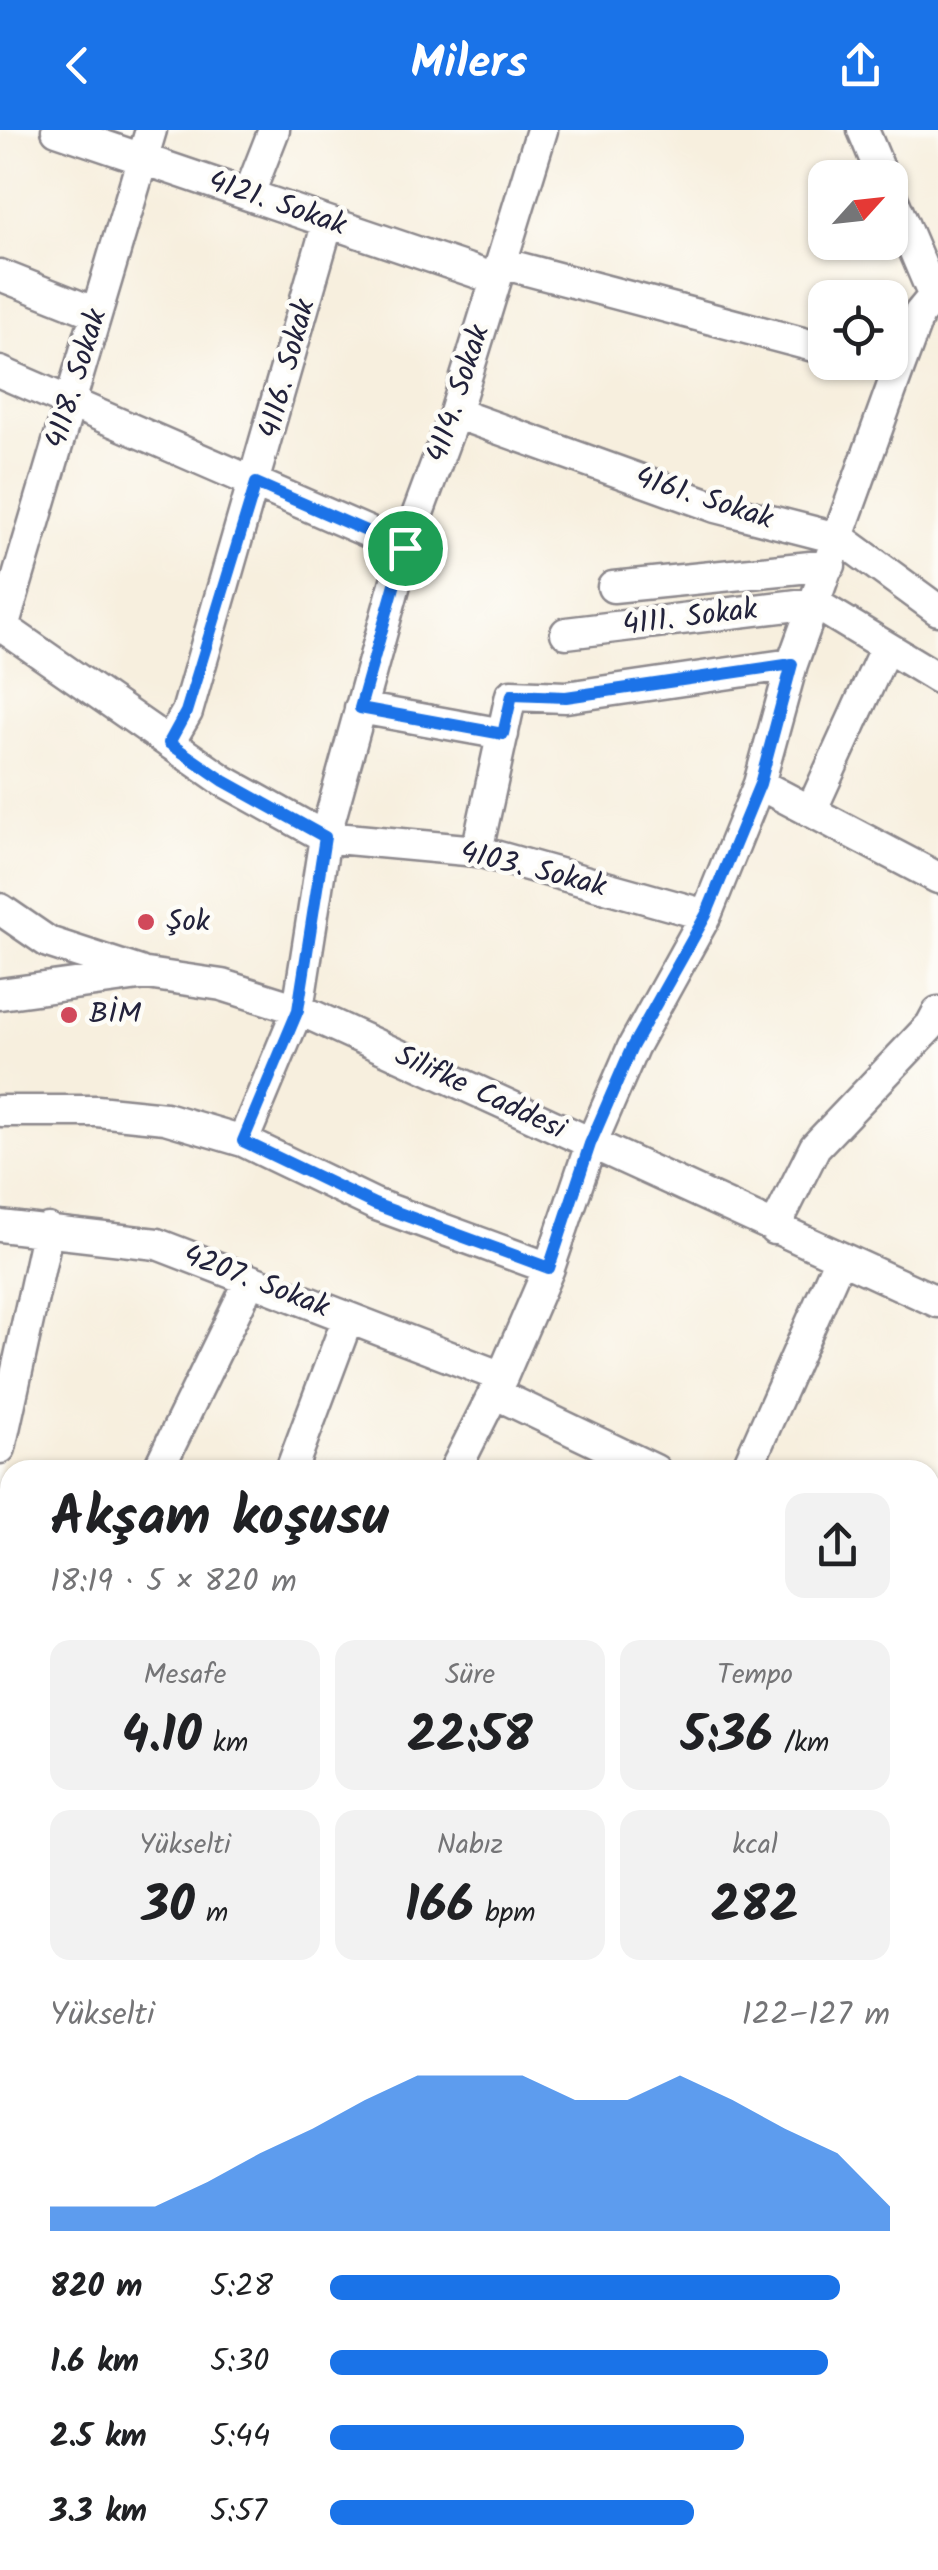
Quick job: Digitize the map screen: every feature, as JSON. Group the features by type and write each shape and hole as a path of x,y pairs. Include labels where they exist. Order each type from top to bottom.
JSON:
{"street":[{"name":"4121. Sokak","path":"56,130 146,144 249,194 328,222 499,271 808,345"},
{"path":"249,194 274,130"},
{"name":"4114. Sokak","path":"243,1141 298,1010 325,837 360,708 405,548 455,412 542,130"},
{"path":"863,130 876,160"},
{"name":"4118. Sokak","path":"2,626 146,144"},
{"name":"4116. Sokak","path":"169,743 186,712 256,483 328,222"},
{"path":"908,232 936,292 908,334"},
{"path":"0,275 96,313"},
{"path":"0,372 405,548"},
{"path":"460,1460 549,1268 590,1144 632,1047 706,915 760,784 792,664 835,552 886,380"},
{"name":"4161. Sokak","path":"455,412 835,552 938,610"},
{"path":"613,587 835,552"},
{"path":"814,603 938,678"},
{"name":"4111. Sokak","path":"566,633 814,603"},
{"name":"4103. Sokak","path":"2,626 224,781 325,837 476,851 706,915"},
{"path":"811,811 885,649"},
{"path":"476,851 512,695 566,697 792,664"},
{"path":"360,708 503,734"},
{"path":"760,784 938,878"},
{"path":"0,909 48,942 147,974"},
{"name":"Silifke Caddesi","path":"0,994 147,974 222,985 298,1010 938,1302"},
{"path":"774,1229 814,1147 931,1025 938,1012"},
{"path":"0,1111 97,1111 165,1118 243,1141 374,1204 549,1268"},
{"name":"4207. Sokak","path":"0,1226 156,1244 348,1318 498,1385 637,1460"},
{"path":"0,1444 48,1229"},
{"path":"750,1460 840,1258"},
{"path":"163,1460 250,1281"},
{"path":"296,1460 348,1318"}],"place":[{"name":"Şok","path":"146,922"},
{"name":"BİM","path":"69,1015"}],"route":[{"path":"256,483 405,548 360,708 503,734 512,695 566,697 792,664 760,784 706,915 632,1047 590,1144 549,1268 374,1204 243,1141 298,1010 325,837 224,781 169,743 186,712 256,483"}]}
